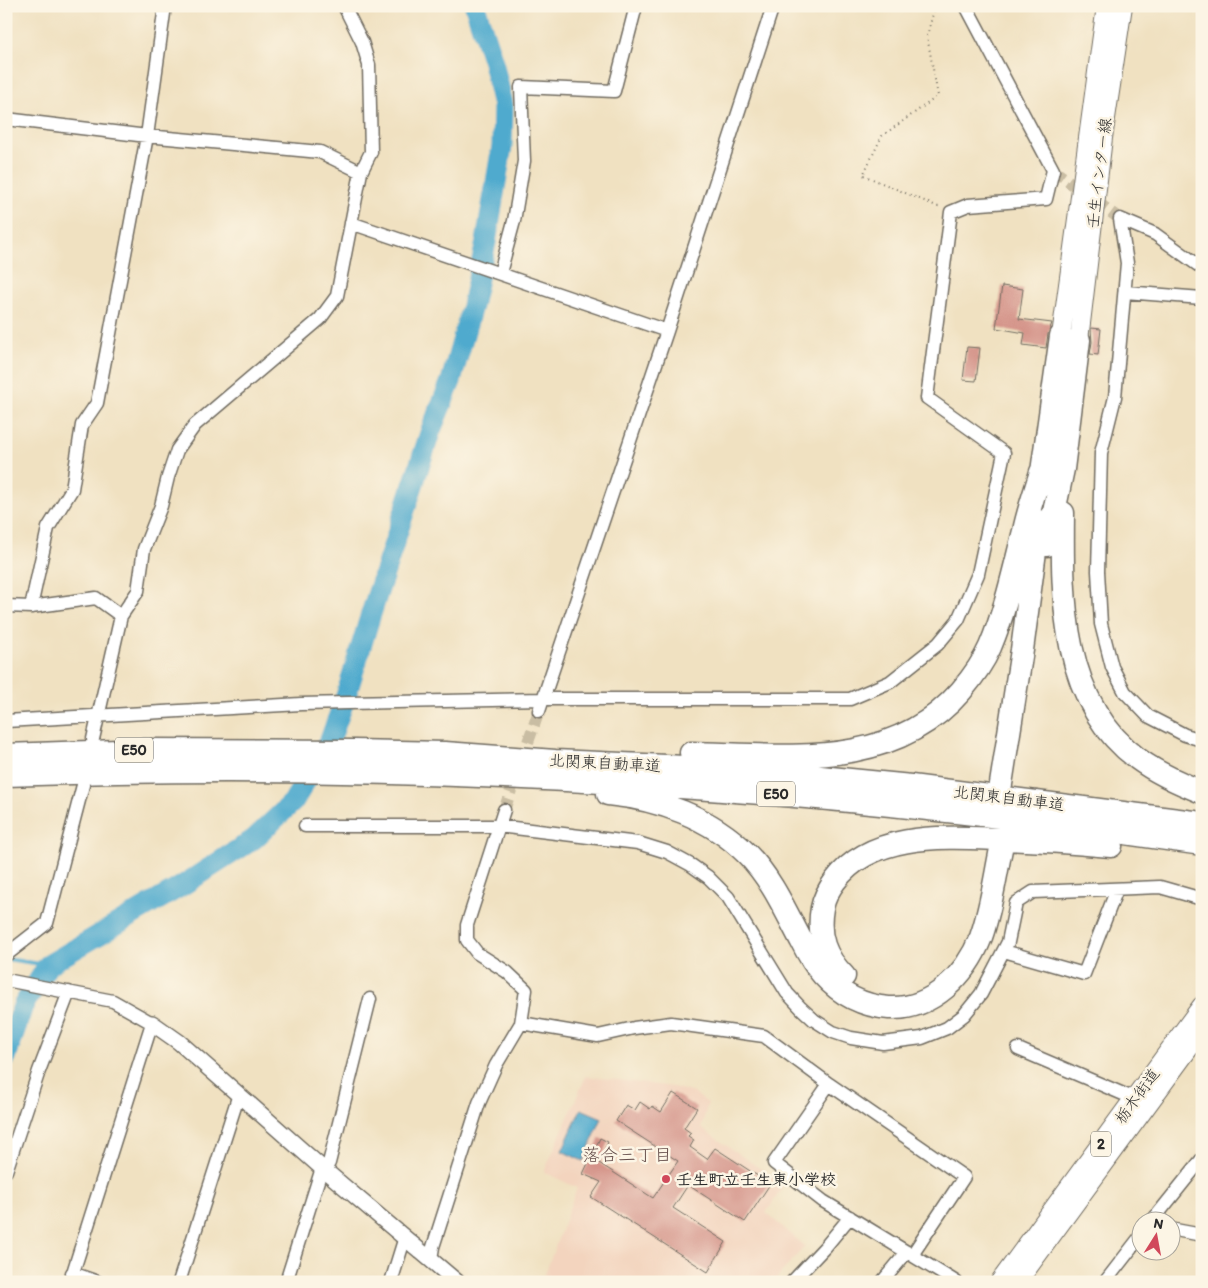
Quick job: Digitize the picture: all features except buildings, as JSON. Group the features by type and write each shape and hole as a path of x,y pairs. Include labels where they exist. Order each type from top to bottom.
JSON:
{"highway":[{"path":"1070,338 1063,469 1063,534 1065,610 1076,671 1086,695 1099,718 1115,738 1136,758 1180,784 1202,792"},
{"path":"445,753 553,750 810,756 865,749 903,736 920,727 951,703 977,671 989,649 1007,600 1024,529 1041,472 1070,338"},
{"path":"1041,472 1038,532 1007,785 1033,653 1048,535 1063,469"},
{"name":"北関東自動車道","path":"6,755 146,750 262,750 351,762 778,794 917,808 1202,844"},
{"name":"北関東自動車道","path":"6,775 250,770 445,753 780,773 912,786 1202,823"},
{"path":"351,762 442,784 550,789 616,795 653,802 686,813 713,827 732,841 752,860 776,893 809,956 822,975 836,988 852,998 870,1006 886,1008 901,1008 933,997 947,987 970,958 987,918 996,848 968,938 949,968 923,989 892,996 864,990 849,981 835,967 825,952 821,935 820,921 828,890 853,862 871,852 896,844 924,839 958,837 1030,840 1202,855"}],"main road":[{"name":"壬生インター線","path":"1070,338 1106,6"},
{"name":"壬生インター線","path":"1070,338 1123,6"},
{"name":"栃木街道","path":"1000,1282 1202,1006"},
{"name":"栃木街道","path":"1017,1282 1202,1030"}],"street":[{"path":"31,607 48,528 72,489 82,425 97,403 148,136 166,6"},
{"path":"93,739 121,616 138,592 144,549 161,506 177,450 195,425 320,319 337,296 361,172 371,152 369,65 362,42 344,6"},
{"path":"495,271 514,221 524,161 521,87 614,91 636,6"},
{"path":"542,705 773,6"},
{"path":"6,721 351,702 542,705 850,699 890,682 938,644 958,620 978,574 1004,453 927,398 951,212 968,205 1046,199 1053,170 966,6"},
{"path":"6,119 148,136 320,152 361,172"},
{"path":"1202,268 1155,234 1120,219 1127,263 1115,397 1101,453 1098,571 1101,624 1112,667 1125,692 1148,716 1185,735 1202,740"},
{"path":"351,223 667,331"},
{"path":"1125,292 1202,298"},
{"path":"6,606 31,607 96,598 121,616"},
{"path":"6,955 47,922 83,785"},
{"path":"431,1260 433,1247 479,1103 496,1064 521,1024 526,990 507,972 477,953 467,940 468,925 504,810"},
{"path":"304,826 498,826 638,843 667,852 708,876 728,897 787,993 814,1020 833,1032 851,1038 883,1043 922,1038 947,1028 964,1015 982,994 1004,951 1008,942 1016,903 1033,892 1160,888 1202,899"},
{"path":"1004,951 1084,974 1117,889"},
{"path":"6,980 113,1001 152,1023 179,1042 322,1168 456,1282"},
{"path":"6,1171 39,1071 69,992"},
{"path":"286,1282 322,1168 329,1163 370,999"},
{"path":"98,1282 71,1278 152,1023"},
{"path":"521,1024 598,1036 634,1028 671,1023 764,1036 828,1084 964,1177 910,1253 882,1282"},
{"path":"1018,1048 1135,1099"},
{"path":"828,1084 774,1163 823,1201 956,1282"},
{"path":"179,1282 239,1094"},
{"path":"1162,1210 1202,1159"},
{"path":"792,1282 850,1217"},
{"path":"1180,1231 1202,1235"},
{"path":"391,1282 405,1237"},
{"path":"1105,1282 1130,1250"}],"path":[{"path":"935,6 928,36 938,96 882,136 863,175 951,212"}],"shaded area":[{"name":"壬生町立壬生東小学校","path":"586,1076 673,1087 694,1093 708,1103 701,1128 784,1185 766,1213 805,1246 773,1282 542,1282 577,1188 544,1172"}],"water":[{"path":"581,1109 602,1118 583,1161 562,1151"}],"waterway":[{"path":"6,1057 23,1006 48,965 180,887 254,839 293,802 330,740 346,696 431,430 451,381 472,306 486,242 502,146 503,105 493,62 475,6"},
{"path":"6,959 48,965"}],"tunnel":[{"path":"1053,170 1120,219"},
{"path":"504,810 539,711"}],"place":[{"name":"壬生町立壬生東小学校","path":"666,1179"}],"district":[{"name":"落合三丁目","path":"627,1155"}]}
